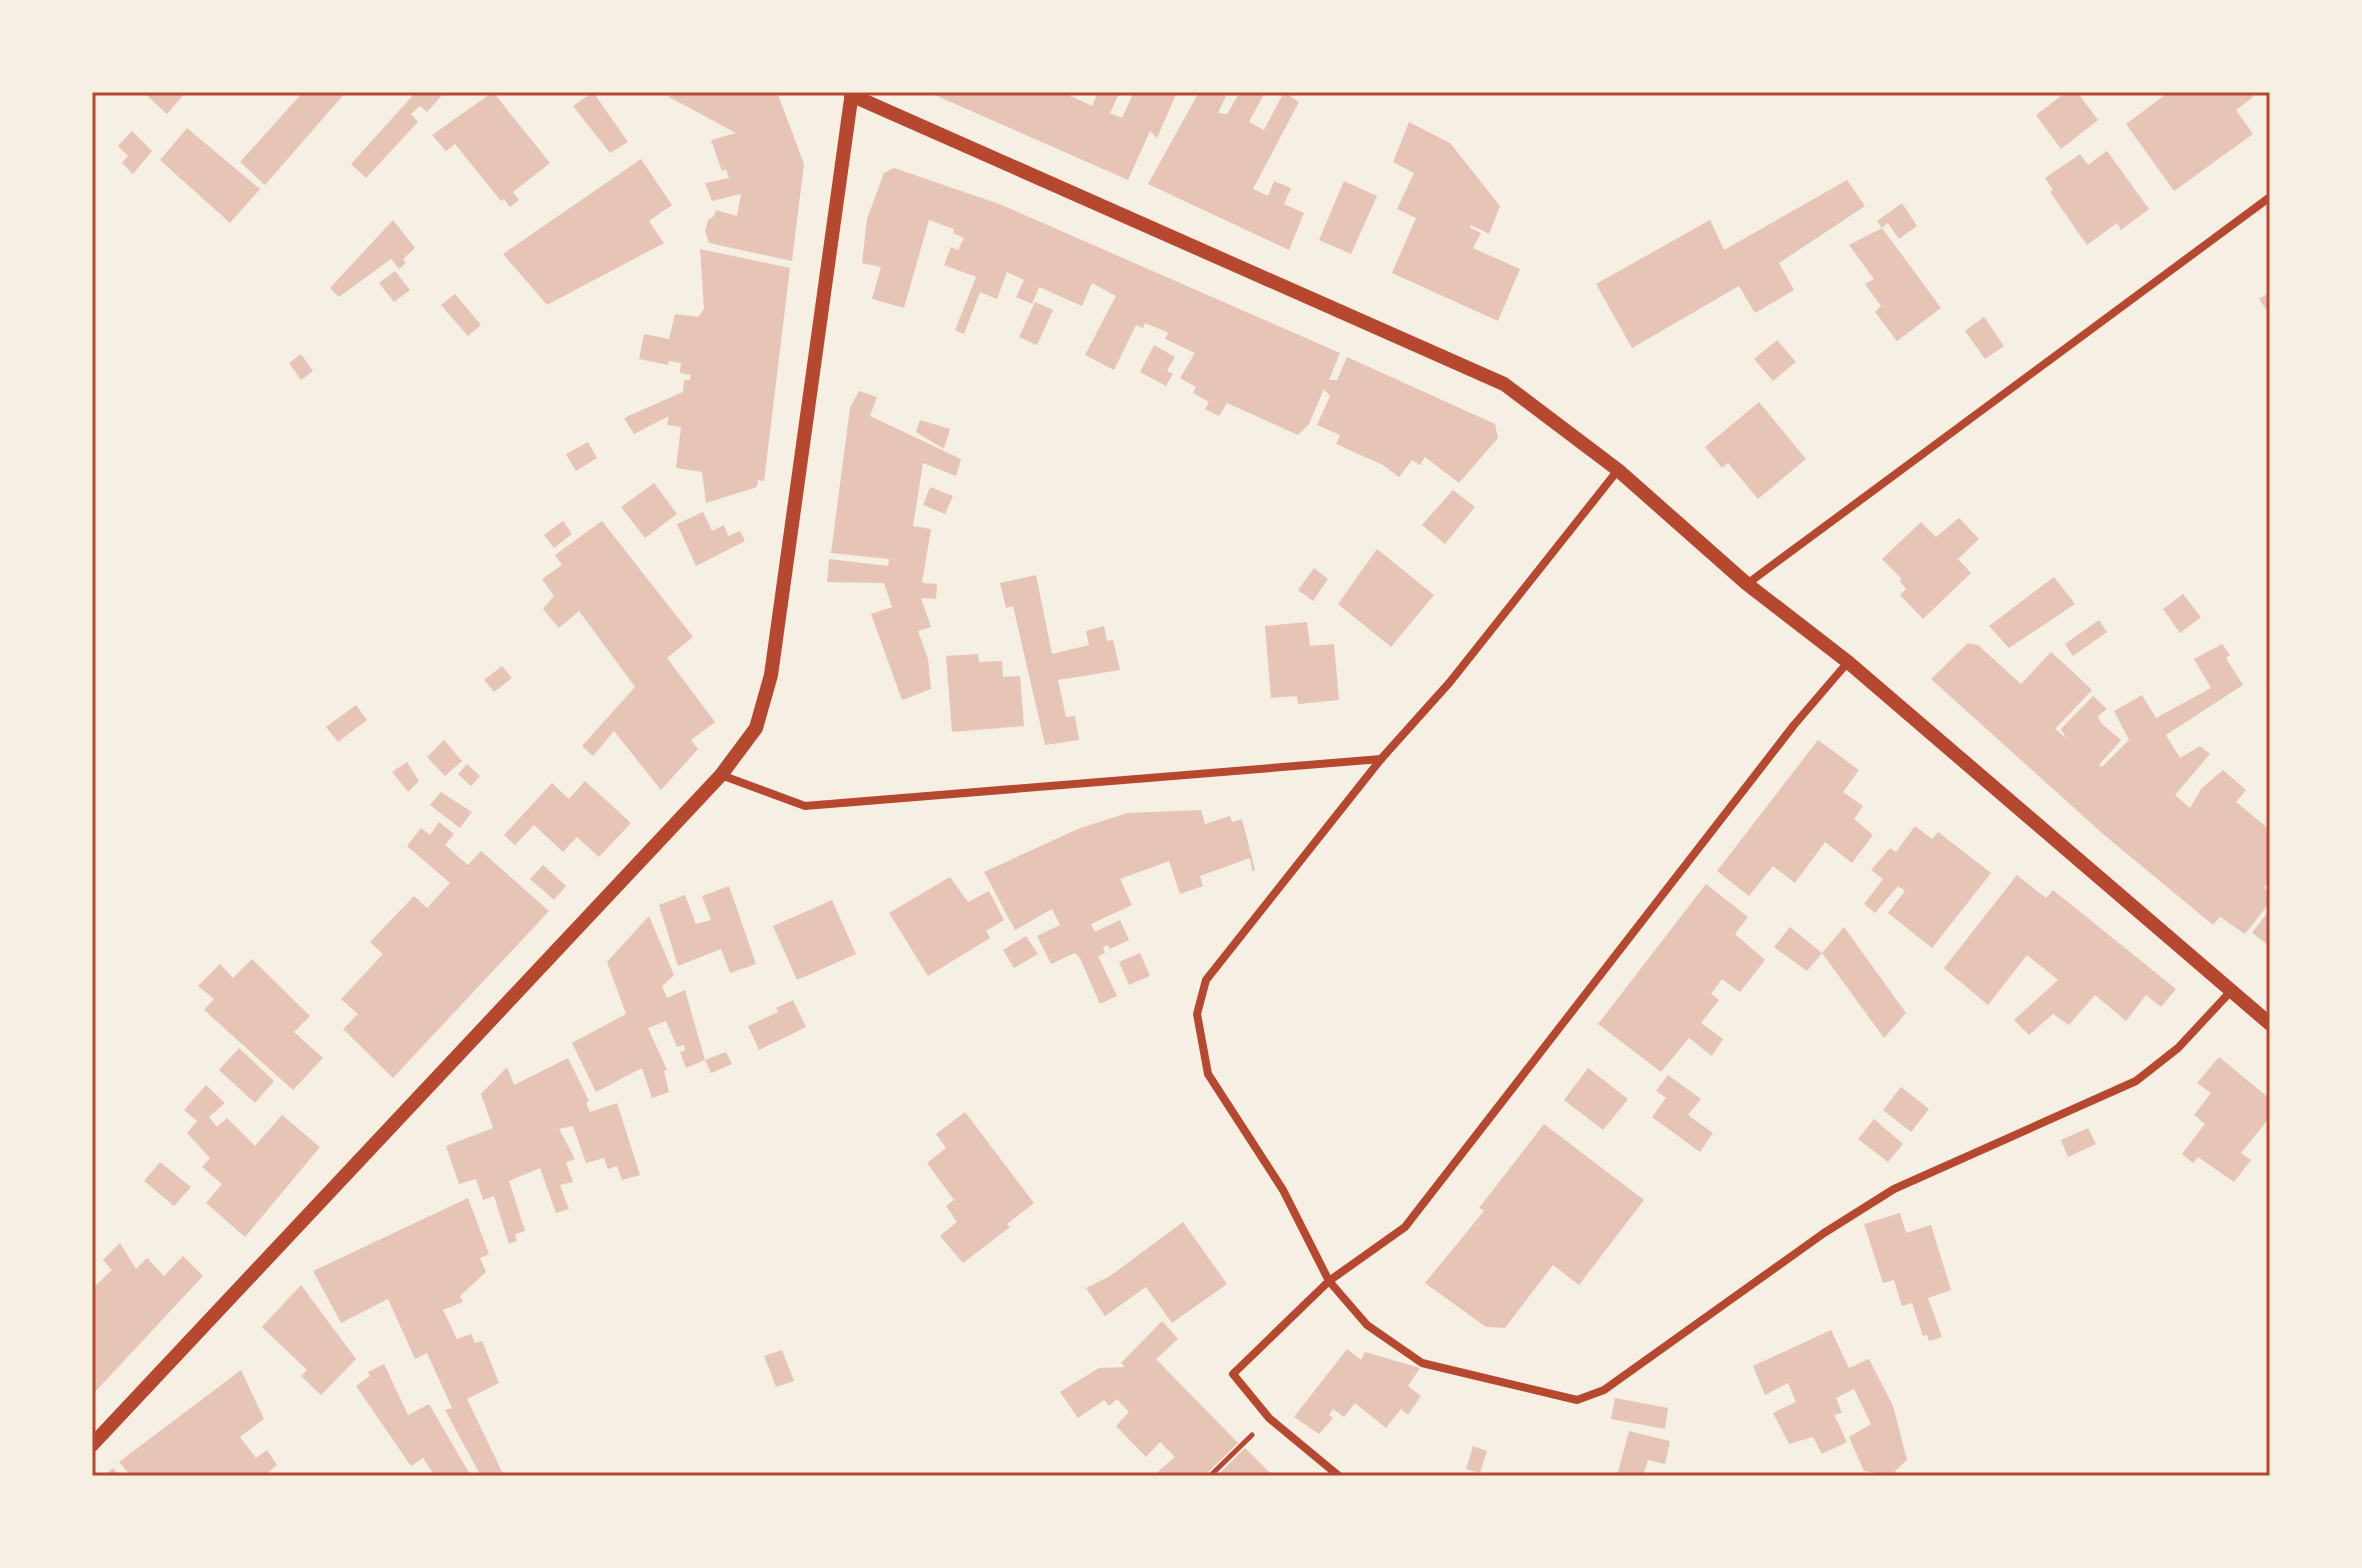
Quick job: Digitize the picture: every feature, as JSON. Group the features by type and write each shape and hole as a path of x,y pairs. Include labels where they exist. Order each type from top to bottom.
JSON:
{"street":[{"path":"92,1445 721,775 756,728 771,675 850,93 1504,384 1618,470 1747,584 1848,662 2270,1024"},
{"path":"1747,584 2270,197"},
{"path":"1618,470 1450,682 1381,759 1206,980 1197,1014 1208,1074 1283,1190 1329,1281 1367,1325 1422,1363 1577,1400 1604,1390 1824,1233 1894,1189 2136,1081 2178,1048 2232,990"},
{"path":"1339,1476 1269,1418 1233,1374 1329,1281 1405,1227 1794,725 1848,662"},
{"path":"721,775 805,806 1381,759"}],"path":[{"path":"1210,1476 1269,1418"}],"building":[{"path":"143,92 186,92 167,114"},
{"path":"303,92 346,92 265,185 240,162"},
{"path":"416,92 445,92 427,112 420,106 411,114 418,122 366,178 351,164"},
{"path":"493,92 550,163 513,192 519,200 510,207 504,199 501,201 455,144 446,151 432,135"},
{"path":"593,92 628,142 610,153 573,106"},
{"path":"672,92 777,92 804,164 792,261 709,243 705,231 708,220 716,210 737,216 741,194 712,201 705,183 729,178 726,169 722,171 711,140 736,133 669,97"},
{"path":"928,92 1062,92 1092,106 1098,92 1120,92 1110,113 1122,118 1134,92 1177,92 1157,138 1150,131 1128,180"},
{"path":"1199,92 1228,92 1218,113 1227,114 1240,92 1265,92 1249,122 1264,130 1284,92 1299,102 1253,189 1268,196 1274,181 1291,188 1284,204 1304,213 1289,250 1148,184"},
{"path":"2066,92 2077,92 2098,120 2061,149 2036,115"},
{"path":"2169,92 2249,92 2253,97 2236,110 2253,134 2174,191 2126,124"},
{"path":"1409,122 1450,143 1500,206 1489,234 1471,225 1470,228 1481,233 1473,248 1520,269 1498,321 1392,273 1416,218 1397,209 1414,173 1393,162"},
{"path":"187,128 260,189 230,223 160,160"},
{"path":"132,131 152,151 133,174 122,163 128,156 118,146"},
{"path":"2107,151 2149,209 2121,230 2117,223 2087,245 2050,192 2053,190 2045,178 2080,154 2088,165"},
{"path":"641,159 672,205 649,221 664,243 547,305 503,254"},
{"path":"894,168 1002,205 1340,353 1329,380 1337,380 1347,357 1495,424 1498,438 1459,483 1425,457 1420,465 1412,460 1399,477 1383,465 1336,444 1340,435 1317,425 1330,396 1324,389 1309,424 1298,435 1227,403 1219,416 1205,409 1209,402 1193,393 1196,387 1180,378 1195,353 1165,339 1168,333 1162,330 1145,323 1143,328 1136,325 1114,370 1085,355 1116,296 1092,283 1082,306 1039,287 1032,304 1016,297 1024,280 1007,272 997,299 980,292 964,334 955,330 976,277 944,265 951,247 958,250 964,238 953,233 954,229 929,220 904,308 872,299 881,267 862,263 867,219 884,173"},
{"path":"1847,180 1865,206 1779,263 1794,290 1755,313 1739,286 1632,348 1596,284 1710,220 1724,250"},
{"path":"1344,181 1377,196 1351,254 1319,240"},
{"path":"1902,203 1917,226 1899,239 1888,223 1882,228 1877,221"},
{"path":"393,220 415,248 403,259 406,263 399,269 391,259 339,297 330,288"},
{"path":"1882,228 1941,308 1897,341 1875,312 1881,306 1865,284 1874,279 1849,245"},
{"path":"700,249 790,268 764,481 758,480 757,487 706,503 702,472 676,468 681,427 667,425 669,416 634,434 624,418 683,392 684,380 690,380 691,375 680,373 681,363 669,361 668,365 639,359 644,334 669,339 675,314 698,317 704,309"},
{"path":"395,271 410,290 394,302 379,283"},
{"path":"2270,292 2270,315 2259,299"},
{"path":"455,294 481,325 468,336 441,305"},
{"path":"1035,302 1053,310 1037,345 1019,337"},
{"path":"1984,317 2004,346 1985,359 1965,331"},
{"path":"1777,340 1796,362 1773,381 1754,359"},
{"path":"1154,345 1175,357 1167,371 1173,374 1166,386 1140,372"},
{"path":"301,354 313,371 301,380 289,363"},
{"path":"859,391 877,397 870,416 961,459 956,476 923,463 913,526 931,529 922,583 937,584 936,599 921,598 931,627 918,631 928,659 931,689 902,700 871,614 892,607 884,583 827,582 829,559 888,566 889,559 831,553 850,408"},
{"path":"1759,402 1806,459 1758,499 1728,463 1722,468 1705,447"},
{"path":"920,420 950,429 944,449 916,432"},
{"path":"588,442 597,458 576,471 566,454"},
{"path":"654,483 677,514 645,538 621,507"},
{"path":"930,487 953,496 945,514 923,505"},
{"path":"1453,490 1475,507 1445,544 1422,525"},
{"path":"703,512 712,531 724,525 728,536 740,531 745,541 696,566 677,524"},
{"path":"1959,518 1979,539 1958,559 1971,573 1923,619 1900,595 1906,589 1899,580 1902,579 1882,559 1921,522 1936,537"},
{"path":"563,521 572,534 554,548 544,535"},
{"path":"602,521 693,637 667,658 715,722 691,740 698,749 661,790 614,731 593,756 582,746 635,687 579,611 559,628 543,609 554,596 542,579 562,565 555,555"},
{"path":"1377,549 1434,595 1391,647 1338,604"},
{"path":"1314,568 1328,579 1313,601 1298,590"},
{"path":"1036,575 1052,654 1089,645 1086,631 1104,626 1107,641 1113,640 1120,670 1058,680 1066,717 1075,716 1079,740 1045,745 1013,606 1006,608 1000,583"},
{"path":"2054,577 2075,604 2009,648 1989,626"},
{"path":"2183,594 2201,617 2180,633 2163,609"},
{"path":"2099,620 2107,632 2073,656 2065,644"},
{"path":"1307,622 1310,646 1334,644 1339,700 1298,704 1297,696 1271,698 1265,626"},
{"path":"1968,643 1978,645 2021,684 2051,652 2074,673 2092,690 2055,729 2066,738 2061,729 2093,696 2107,709 2098,716 2101,723 2121,740 2099,765 2102,767 2129,740 2114,711 2142,695 2156,718 2211,688 2194,659 2222,644 2230,655 2226,658 2243,685 2166,735 2180,758 2200,746 2210,754 2175,795 2190,808 2201,789 2223,770 2246,790 2236,802 2270,830 2270,879 2264,888 2270,892 2270,902 2245,934 2220,917 2213,925 2103,834 1931,679"},
{"path":"978,654 979,662 1002,661 1003,677 1020,676 1024,726 952,732 946,656"},
{"path":"502,666 512,678 494,692 484,680"},
{"path":"356,705 367,720 338,742 326,727"},
{"path":"444,740 462,761 445,776 427,757"},
{"path":"1818,740 1859,770 1843,792 1863,806 1854,819 1873,835 1852,863 1825,842 1795,883 1773,866 1749,896 1717,871"},
{"path":"407,762 419,781 408,792 392,772"},
{"path":"467,764 480,776 471,786 458,774"},
{"path":"585,781 631,823 599,857 577,837 563,852 534,825 515,845 504,835 552,783 569,799"},
{"path":"441,792 472,812 460,828 430,805"},
{"path":"1201,810 1205,824 1230,816 1232,822 1242,819 1255,870 1252,871 1250,858 1200,876 1203,886 1180,894 1169,861 1120,879 1132,905 1091,924 1095,932 1120,920 1129,940 1110,949 1108,945 1103,947 1105,953 1098,956 1117,996 1100,1004 1075,953 1051,964 1037,936 1060,925 1052,909 1015,930 984,872 1080,828 1128,813"},
{"path":"439,822 454,834 445,845 468,865 481,851 549,911 393,1078 343,1029 358,1014 341,999 383,954 370,942 414,896 427,908 450,883 407,846 421,828 430,835"},
{"path":"1915,826 1932,839 1938,832 1991,873 1932,948 1888,913 1905,891 1898,886 1875,913 1864,904 1883,879 1871,870 1890,848 1896,852"},
{"path":"543,865 566,886 554,900 530,879"},
{"path":"2017,875 2046,898 2053,890 2176,989 2161,1007 2146,995 2126,1021 2095,995 2069,1025 2053,1014 2029,1035 2014,1020 2058,980 2027,955 1988,1005 1944,968"},
{"path":"950,877 968,902 989,891 1004,920 986,931 990,938 928,976 889,913"},
{"path":"1706,884 1748,917 1735,934 1765,960 1740,992 1722,979 1711,994 1719,1000 1701,1023 1723,1039 1712,1056 1689,1038 1661,1072 1598,1024"},
{"path":"729,886 756,964 730,973 721,949 678,966 659,905 685,895 696,924 711,920 702,896"},
{"path":"832,900 856,954 797,980 773,926"},
{"path":"2270,909 2270,946 2252,933"},
{"path":"649,916 674,975 662,986 667,998 685,990 705,1060 686,1068 680,1052 685,1050 684,1045 677,1047 666,1021 648,1028 667,1070 664,1071 669,1092 652,1098 642,1068 596,1092 572,1043 626,1014 607,962"},
{"path":"1790,927 1822,953 1807,971 1774,947"},
{"path":"1844,927 1906,1013 1884,1038 1822,953"},
{"path":"1026,936 1038,954 1014,968 1003,950"},
{"path":"1140,953 1150,976 1129,985 1119,962"},
{"path":"252,959 310,1016 294,1032 323,1058 293,1090 204,1010 214,999 198,986 220,964 233,978"},
{"path":"793,1000 806,1027 759,1050 748,1026 778,1012 776,1008"},
{"path":"239,1048 274,1081 255,1103 219,1070"},
{"path":"726,1052 732,1064 711,1073 705,1060"},
{"path":"2219,1057 2270,1099 2270,1117 2241,1153 2251,1160 2234,1182 2198,1157 2193,1163 2182,1154 2205,1124 2194,1115 2211,1093 2197,1083"},
{"path":"568,1058 589,1101 586,1103 590,1112 617,1103 640,1175 622,1180 617,1166 608,1169 604,1158 586,1163 573,1126 559,1129 575,1159 566,1162 573,1182 560,1185 569,1209 556,1213 540,1168 509,1181 525,1231 515,1234 517,1241 509,1244 494,1196 483,1200 476,1179 459,1184 446,1146 493,1128 481,1094 507,1067 514,1085"},
{"path":"1588,1068 1628,1099 1603,1130 1564,1100"},
{"path":"1668,1075 1701,1099 1688,1115 1713,1133 1700,1152 1652,1117 1666,1098 1656,1091"},
{"path":"206,1085 225,1103 209,1117 217,1127 227,1118 255,1146 282,1115 320,1147 245,1237 206,1203 222,1184 202,1167 210,1158 187,1133 197,1121 184,1110"},
{"path":"1901,1087 1929,1109 1911,1132 1883,1110"},
{"path":"965,1112 1034,1203 1007,1224 1010,1227 963,1263 940,1236 957,1222 946,1206 954,1200 927,1163 946,1148 936,1134"},
{"path":"1874,1119 1903,1144 1888,1162 1858,1139"},
{"path":"1544,1124 1644,1200 1579,1285 1553,1265 1505,1328 1486,1327 1425,1283 1484,1211 1479,1208"},
{"path":"2088,1128 2096,1144 2068,1157 2061,1140"},
{"path":"160,1162 191,1187 174,1206 144,1181"},
{"path":"468,1198 489,1254 480,1258 486,1272 460,1296 463,1302 443,1310 457,1339 471,1334 475,1343 482,1341 499,1383 467,1399 504,1476 481,1476 445,1410 452,1408 427,1353 415,1359 388,1299 341,1323 313,1271"},
{"path":"1900,1213 1906,1233 1931,1225 1951,1290 1928,1298 1942,1337 1929,1341 1927,1335 1923,1336 1912,1303 1902,1306 1894,1280 1883,1283 1864,1224"},
{"path":"1183,1222 1227,1284 1172,1323 1146,1287 1105,1316 1086,1288 1110,1276"},
{"path":"120,1243 136,1269 147,1258 164,1276 183,1256 203,1276 92,1395 92,1289 112,1270 103,1260"},
{"path":"301,1285 356,1359 321,1395 301,1376 307,1370 262,1327"},
{"path":"1162,1321 1178,1339 1156,1359 1238,1443 1204,1476 1153,1476 1175,1457 1160,1442 1146,1457 1116,1426 1129,1412 1117,1399 1109,1406 1104,1400 1078,1418 1060,1392 1099,1368 1125,1367 1121,1363"},
{"path":"1831,1330 1849,1368 1869,1359 1893,1406 1907,1460 1895,1471 1896,1476 1864,1471 1849,1437 1871,1424 1854,1389 1836,1398 1842,1413 1834,1415 1847,1442 1822,1454 1813,1437 1789,1444 1773,1413 1796,1402 1788,1383 1765,1395 1753,1366"},
{"path":"1347,1349 1361,1360 1365,1352 1420,1368 1408,1386 1421,1396 1408,1415 1401,1409 1386,1428 1355,1403 1344,1417 1333,1409 1329,1415 1333,1418 1319,1434 1294,1417"},
{"path":"782,1350 794,1381 776,1387 764,1356"},
{"path":"384,1364 408,1415 429,1404 471,1476 435,1476 423,1458 411,1466 356,1386 370,1376 368,1372"},
{"path":"241,1370 264,1419 240,1437 256,1458 267,1450 277,1465 264,1476 131,1476 119,1462"},
{"path":"1615,1398 1668,1408 1665,1429 1611,1419"},
{"path":"1629,1431 1670,1441 1665,1464 1648,1460 1643,1476 1617,1476"},
{"path":"1473,1446 1487,1451 1480,1473 1466,1469"},
{"path":"1245,1448 1273,1476 1217,1476"},
{"path":"113,1468 120,1476 104,1476"}]}
